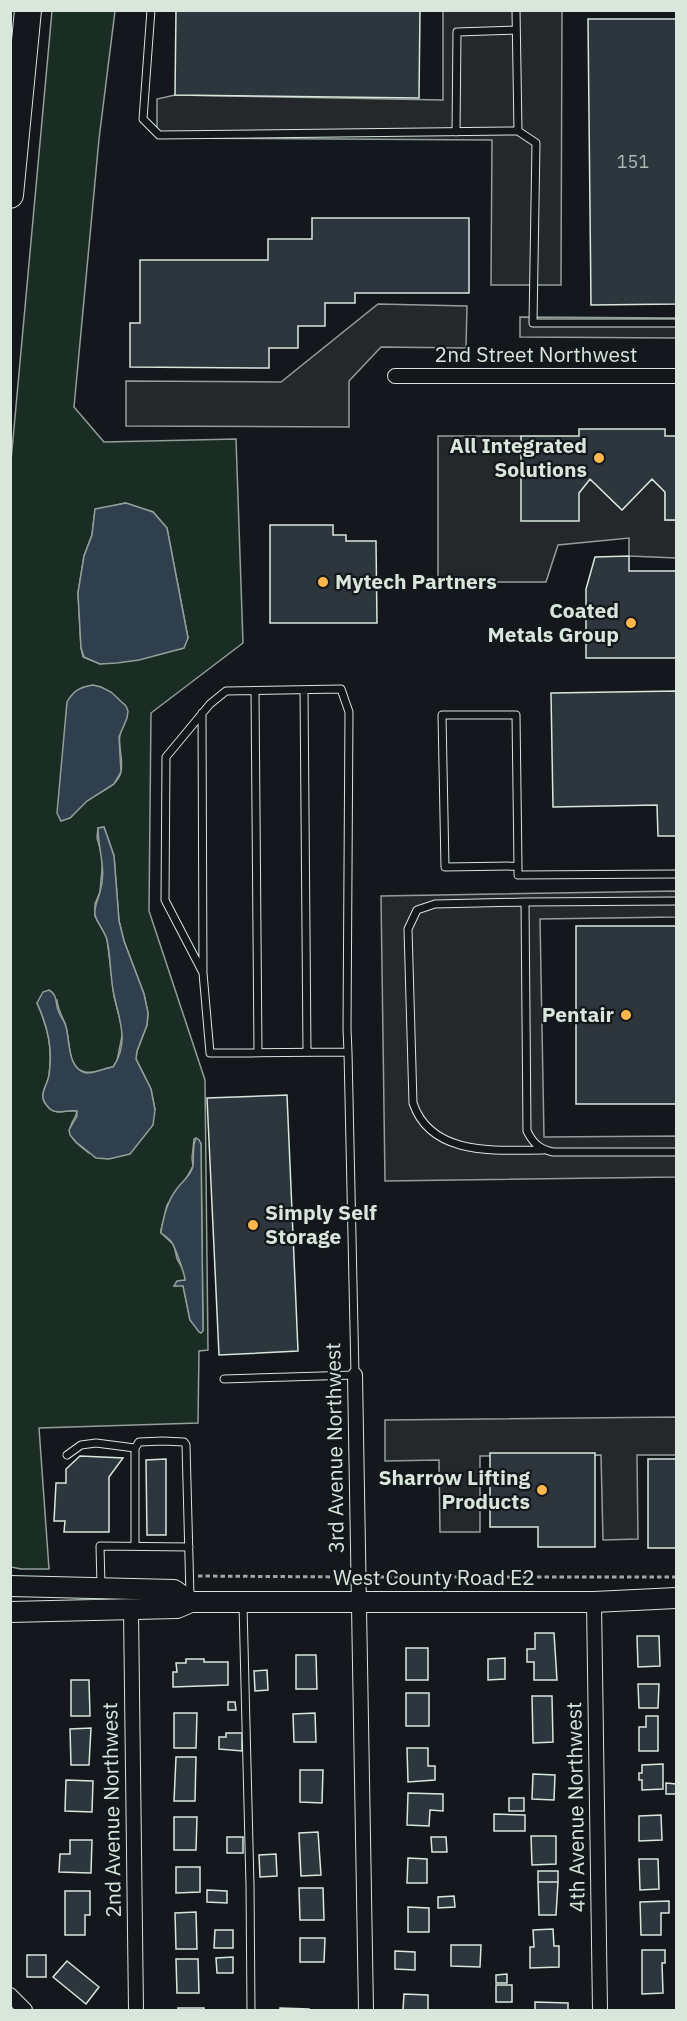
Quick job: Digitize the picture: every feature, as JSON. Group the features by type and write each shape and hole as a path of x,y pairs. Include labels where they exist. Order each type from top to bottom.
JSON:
{"highway":[{"path":"10,195 28,10"}],"street":[{"name":"2nd Street Northwest","path":"395,376 676,376"},
{"name":"3rd Avenue Northwest","path":"355,1375 366,2010"},
{"name":"West County Road E2","path":"10,1586 174,1590 191,1602"},
{"name":"West County Road E2","path":"10,1612 177,1608 191,1602 594,1602 676,1598"},
{"name":"4th Avenue Northwest","path":"594,1602 600,2010"},
{"name":"2nd Avenue Northwest","path":"131,1610 136,2010"},
{"path":"10,1995 25,2010"}],"lane":[{"path":"151,10 143,119 159,135 518,131 536,143 533,323 676,323"},
{"path":"516,10 518,131"},
{"path":"456,132 457,32 516,30"},
{"name":"3rd Avenue Northwest","path":"304,690 341,689 349,712 347,1029 355,1375"},
{"path":"203,973 165,900 166,757 210,704 226,691 304,690 307,1052"},
{"path":"255,691 258,1053"},
{"path":"202,713 203,973 210,1053 348,1052"},
{"path":"518,866 445,867 442,715 516,715 518,866 518,875 676,874"},
{"path":"676,901 435,904 417,910 408,929 413,1103 418,1118 434,1134 479,1150 676,1152"},
{"path":"525,902 527,1131 536,1145 544,1150"},
{"path":"225,1379 355,1375"},
{"path":"135,1546 135,1448 139,1442 163,1440 184,1442 186,1445 191,1602"},
{"path":"67,1455 81,1445 96,1443 135,1448"},
{"path":"101,1589 100,1546 189,1547"},
{"path":"243,1602 251,2010"}],"green space":[{"path":"52,11 115,11 99,139 74,407 104,442 236,439 243,643 151,713 149,911 205,1080 208,1350 199,1351 198,1423 39,1428 49,1569 11,1567 11,461","holes":["125,503 153,512 167,528 188,638 183,648 100,664 83,657 78,593 84,556 92,535 95,510","121,729 119,740 122,766 119,777 112,785 86,801 70,818","104,827 114,856 119,921 144,994 148,1013 147,1025 136,1059 151,1089 155,1110 89,1153 75,1141 70,1133 77,1111 53,1111 44,1100 43,1092 49,1075 50,1047 47,1030 37,1003 57,1000 66,1027 72,1060 79,1070 92,1072 113,1067 117,1061 123,1031 114,996 107,938 95,916 103,858 97,838 98,828","194,1139 199,1140 201,1144 203,1330 201,1332 190,1320 183,1285 174,1286 185,1280 185,1273 177,1259 174,1245 161,1233 167,1205 193,1166"]}],"shaded area":[{"path":"443,11 562,11 561,285 491,285 492,140 157,138 157,99 175,95 443,100"},
{"path":"378,304 467,306 466,348 381,347 349,381 349,427 126,426 126,381 281,382"},
{"path":"520,317 676,318 676,338 520,337"},
{"path":"438,436 521,436 579,493 590,479 622,510 652,479 665,492 665,520 676,520 676,558 629,556 629,538 558,545 546,582 438,582"},
{"path":"676,891 676,917 540,919 544,1137 676,1136 676,1177 385,1181 381,896"},
{"path":"676,1417 676,1455 637,1455 638,1539 603,1540 601,1455 480,1456 480,1532 440,1532 439,1460 385,1461 385,1420"}],"water":[{"path":"126,503 153,512 167,528 188,638 184,648 139,660 100,664 84,657 81,648 78,593 84,556 92,535 95,509"},
{"path":"93,685 111,692 126,706 128,711 119,737 121,772 114,784 87,801 70,818 61,821 57,813 67,702 77,690"},
{"path":"104,827 114,856 119,921 144,994 148,1013 147,1025 136,1059 151,1089 155,1110 153,1125 130,1154 109,1159 96,1158 70,1135 69,1130 77,1116 77,1111 53,1111 44,1100 43,1092 49,1075 50,1047 47,1029 37,1003 43,992 49,990 54,994 65,1025 75,1066 86,1073 113,1067 121,1049 122,1031 113,988 107,940 95,912 103,876 98,828"},
{"path":"196,1138 201,1144 203,1331 201,1333 190,1320 183,1286 174,1286 177,1281 185,1280 185,1277 170,1240 161,1233 170,1199 192,1170"}],"building":[{"path":"176,10 420,10 419,98 175,95"},
{"path":"588,19 676,19 676,304 591,305"},
{"path":"312,218 469,218 469,293 355,293 355,303 325,303 325,326 298,326 298,348 269,348 269,368 130,367 130,323 140,323 140,260 268,260 268,239 312,239"},
{"name":"All Integrated Solutions","path":"579,429 665,429 665,436 676,436 676,520 665,520 665,492 652,479 622,510 590,479 579,493 579,521 521,521 521,436 579,436"},
{"name":"Mytech Partners","path":"270,525 333,525 333,535 346,535 346,541 376,541 377,623 270,623"},
{"name":"Coated Metals Group","path":"629,556 629,571 676,571 676,658 586,658 586,589 595,557"},
{"path":"676,691 676,836 658,836 657,805 553,807 551,693"},
{"name":"Pentair","path":"576,926 676,926 676,1104 576,1104"},
{"name":"Simply Self Storage","path":"287,1095 298,1351 219,1355 207,1098"},
{"name":"Sharrow Lifting Products","path":"490,1453 595,1453 595,1547 538,1547 538,1527 490,1527"},
{"path":"80,1456 123,1458 109,1477 109,1532 64,1532 65,1521 54,1521 56,1483 66,1483 66,1469"},
{"path":"166,1459 166,1535 147,1535 146,1460"},
{"path":"648,1459 676,1459 676,1548 648,1548"},
{"path":"535,1633 554,1633 557,1680 534,1680 534,1662 527,1662 527,1649 535,1649"},
{"path":"637,1636 659,1636 660,1666 638,1667"},
{"path":"406,1648 428,1648 428,1680 406,1680"},
{"path":"296,1655 316,1655 317,1689 296,1689"},
{"path":"505,1658 505,1679 488,1680 488,1659"},
{"path":"186,1659 228,1662 228,1685 173,1687 173,1672 177,1672 176,1663 186,1663"},
{"path":"267,1670 268,1690 255,1691 254,1671"},
{"path":"71,1680 89,1680 90,1716 71,1716"},
{"path":"638,1684 659,1684 658,1708 639,1708"},
{"path":"406,1693 429,1693 429,1726 406,1726"},
{"path":"532,1696 552,1696 553,1742 533,1743"},
{"path":"228,1702 235,1702 236,1710 228,1710"},
{"path":"174,1713 197,1713 196,1748 174,1748"},
{"path":"315,1713 316,1742 294,1742 293,1714"},
{"path":"646,1716 658,1716 658,1751 639,1751 639,1727 646,1727"},
{"path":"91,1728 89,1765 71,1765 70,1729"},
{"path":"226,1733 242,1733 242,1751 219,1749 219,1737 226,1737"},
{"path":"407,1748 428,1748 428,1766 435,1766 435,1780 408,1782"},
{"path":"176,1757 196,1757 195,1801 174,1801"},
{"path":"663,1764 663,1789 642,1790 639,1773 642,1773 642,1765"},
{"path":"300,1770 323,1770 322,1803 300,1802"},
{"path":"533,1774 555,1775 554,1800 532,1799"},
{"path":"66,1780 93,1781 92,1812 65,1811"},
{"path":"666,1783 676,1784 676,1794 666,1794"},
{"path":"408,1793 443,1794 443,1811 430,1810 429,1826 407,1825"},
{"path":"509,1798 524,1798 524,1811 509,1811"},
{"path":"494,1814 525,1815 525,1831 494,1831"},
{"path":"661,1815 662,1840 639,1841 639,1816"},
{"path":"174,1817 197,1817 196,1850 174,1850"},
{"path":"318,1832 321,1875 301,1876 299,1833"},
{"path":"531,1836 556,1836 556,1864 532,1865"},
{"path":"227,1837 243,1837 243,1853 227,1853"},
{"path":"431,1837 446,1837 447,1852 432,1852"},
{"path":"70,1840 92,1840 91,1873 59,1872 60,1854 70,1854"},
{"path":"276,1854 277,1876 260,1877 259,1855"},
{"path":"408,1858 427,1859 427,1883 407,1883"},
{"path":"639,1859 658,1859 659,1889 640,1890"},
{"path":"176,1867 200,1867 200,1892 176,1893"},
{"path":"538,1871 558,1871 558,1882 538,1882"},
{"path":"538,1882 558,1882 556,1915 539,1915"},
{"path":"299,1888 323,1888 324,1920 300,1920"},
{"path":"207,1890 227,1891 227,1903 207,1902"},
{"path":"65,1891 90,1891 90,1915 85,1915 85,1935 65,1935"},
{"path":"454,1896 455,1907 438,1908 438,1897"},
{"path":"669,1901 669,1913 661,1913 661,1935 641,1935 640,1902"},
{"path":"408,1907 429,1908 429,1932 408,1932"},
{"path":"196,1912 197,1949 176,1949 175,1913"},
{"path":"553,1929 554,1946 559,1946 559,1967 530,1968 530,1947 534,1947 533,1930"},
{"path":"215,1930 233,1930 233,1948 214,1948"},
{"path":"300,1938 325,1938 324,1962 300,1962"},
{"path":"451,1945 481,1945 480,1967 451,1966"},
{"path":"642,1950 665,1950 665,1963 662,1963 663,1993 642,1994"},
{"path":"395,1951 415,1952 415,1970 395,1969"},
{"path":"27,1955 46,1955 46,1977 27,1977"},
{"path":"233,1957 233,1973 217,1973 216,1958"},
{"path":"176,1959 198,1959 199,1993 177,1993"},
{"path":"67,1961 99,1987 86,2004 53,1977"},
{"path":"507,1974 507,1983 496,1983 496,1975"},
{"path":"496,1985 512,1985 512,2002 496,2002"},
{"path":"404,1994 428,1995 428,2010 403,2010"},
{"path":"535,2002 568,2003 568,2010 535,2010"},
{"path":"178,2008 204,2008 204,2010 178,2010"},
{"path":"280,2008 309,2009 309,2010 280,2010"}],"place":[{"name":"All Integrated Solutions","path":"599,458"},
{"name":"Mytech Partners","path":"323,582"},
{"name":"Coated Metals Group","path":"631,623"},
{"name":"Pentair","path":"626,1015"},
{"name":"Simply Self Storage","path":"253,1225"},
{"name":"Sharrow Lifting Products","path":"542,1490"}]}
